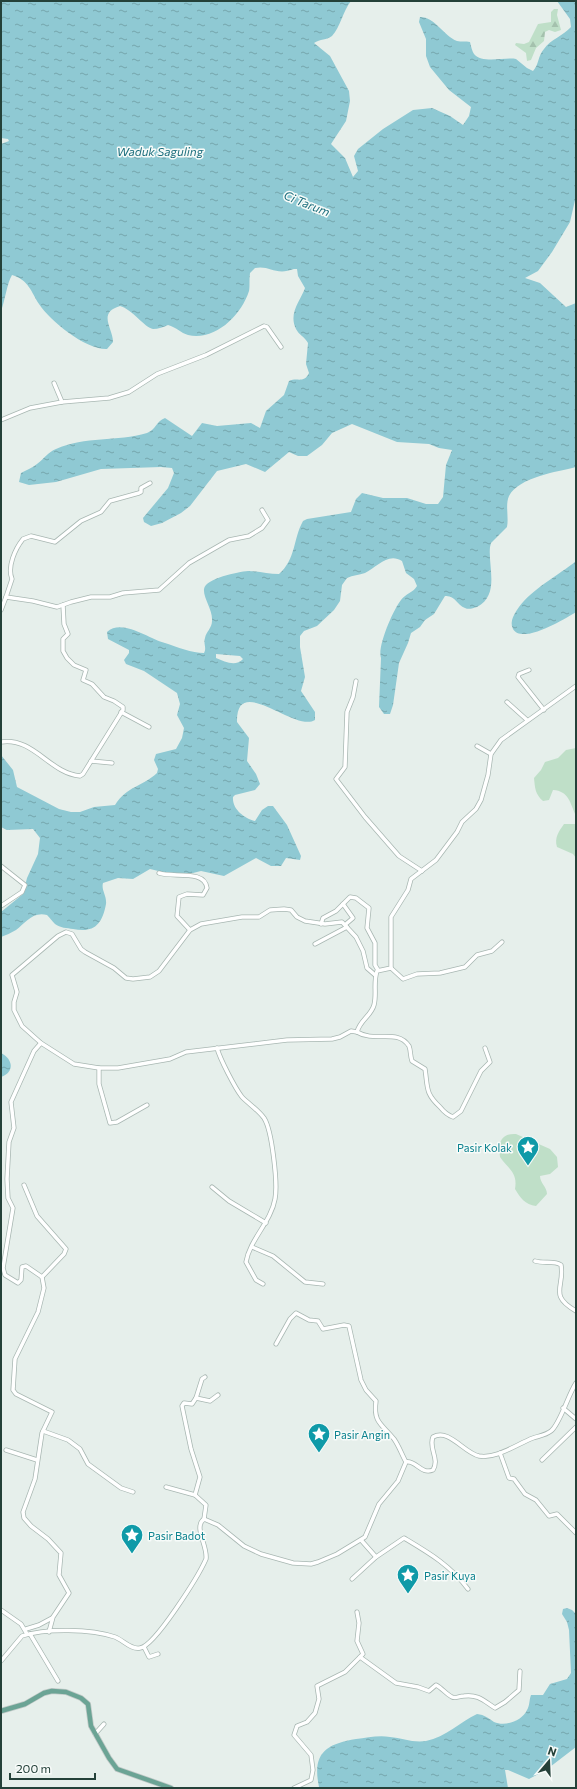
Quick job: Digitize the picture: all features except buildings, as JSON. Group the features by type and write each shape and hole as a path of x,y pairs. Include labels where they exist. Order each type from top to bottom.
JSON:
{"main road":[{"path":"1,1711 25,1704 47,1691 66,1692 86,1701 90,1723 95,1734 117,1769 171,1788"}],"street":[{"path":"1,420 30,408 62,402 109,398 129,392 157,374 206,355 264,326 281,347"},
{"path":"54,383 62,402"},
{"path":"1,610 12,579 9,574 10,566 23,539 31,536 55,542 81,521 101,512 110,501 139,494 141,492 141,488 150,483"},
{"path":"6,597 33,601 55,607 91,597 110,597 123,593 161,589 186,564 229,540 250,536 257,532 268,520 262,510"},
{"path":"1,742 19,742 57,767 77,775 83,774 121,712 123,706 104,698 92,684 83,680 86,670 73,664 63,653 63,639 68,634 64,624 63,605"},
{"path":"529,670 519,674 518,677 544,710"},
{"path":"356,681 353,697 347,712 345,767 343,772 336,777 336,780 365,817 371,821 382,837 399,856 422,871"},
{"path":"502,942 492,951 477,955 467,966 443,973 417,974 403,979 391,968 390,918 408,890 410,881 436,860 457,832 462,822 473,812 480,802 488,775 491,754 501,740 576,686"},
{"path":"507,702 527,720"},
{"path":"121,712 149,728"},
{"path":"477,746 491,754"},
{"path":"91,761 112,763"},
{"path":"1,867 26,885 22,892 1,906"},
{"path":"159,873 167,875 192,876 204,879 206,882 207,888 203,895 184,895 179,897 177,901 177,916 190,930"},
{"path":"320,924 323,918 330,915 352,897 369,908 367,928 375,944 375,963 378,970 375,976 373,1007 360,1022 357,1032"},
{"path":"315,944 346,925 353,918 343,904"},
{"path":"375,976 367,968 361,947 355,934 346,925 340,922 320,924 301,920 291,910 284,909 270,910 259,917 242,917 201,924 190,930 167,961 153,975 134,979 126,978 114,968 85,952 72,934 66,932 58,936 12,975 17,992 14,1002 14,1010 22,1026 41,1043 74,1064 98,1068 123,1068 170,1059 186,1052 217,1048 286,1040 332,1039 340,1037 351,1031 369,1037 395,1037 405,1042 410,1048 412,1061 425,1069 426,1088 430,1098 447,1115 453,1117 461,1111 481,1071 490,1062 485,1048"},
{"path":"378,970 391,968"},
{"path":"26,1629 39,1625 52,1617 69,1593 59,1575 61,1553 48,1539 30,1526 23,1514 25,1501 35,1479 43,1431 52,1412 16,1394 13,1390 16,1356 38,1312 43,1296 44,1283 42,1277 28,1266 23,1266 21,1280 18,1283 6,1274 3,1268 13,1208 8,1198 7,1178 9,1142 14,1128 11,1102 34,1051 41,1043"},
{"path":"217,1048 220,1059 238,1091 261,1115 267,1124 275,1170 276,1192 274,1204 266,1223 247,1259 247,1265 256,1280 263,1284"},
{"path":"98,1068 99,1084 110,1123 117,1122 147,1105"},
{"path":"24,1185 37,1216 66,1249 64,1254 42,1277"},
{"path":"212,1187 229,1201 266,1223"},
{"path":"252,1247 273,1256 305,1282 323,1284"},
{"path":"536,1261 543,1263 557,1262 561,1265 559,1293 563,1301 576,1311"},
{"path":"204,1519 218,1525 248,1549 293,1563 311,1564 337,1554 361,1540 367,1533 379,1504 403,1474 406,1462 394,1440 378,1421 375,1413 376,1401 366,1390 361,1380 349,1326 344,1325 323,1329 318,1321 309,1320 296,1313 290,1319 276,1344"},
{"path":"195,1495 200,1477 191,1449 182,1406 184,1403 192,1404 196,1398 202,1379 205,1377"},
{"path":"406,1462 411,1462 424,1471 433,1470 436,1462 431,1441 433,1437 437,1435 445,1435 465,1450 477,1456 500,1453 551,1431 557,1423 576,1383"},
{"path":"196,1398 210,1401 218,1395"},
{"path":"563,1408 576,1419"},
{"path":"542,1460 576,1427"},
{"path":"43,1431 68,1440 82,1451 88,1464 121,1488 132,1492"},
{"path":"6,1450 37,1460"},
{"path":"500,1453 509,1478 514,1479 525,1494 536,1500 549,1516 557,1514 576,1533"},
{"path":"1,1661 20,1637 29,1634 49,1632 100,1634 115,1637 136,1648 144,1647 161,1630 204,1563 206,1550 199,1528 201,1521 204,1519 206,1505 195,1495 166,1486"},
{"path":"352,1578 376,1557 396,1542 405,1538 443,1562 468,1589"},
{"path":"361,1540 376,1557"},
{"path":"1,1610 22,1624 58,1681"},
{"path":"294,1788 308,1782 313,1774 311,1755 294,1735 297,1726 308,1722 315,1713 319,1699 317,1686 345,1672 363,1654 357,1641 359,1623 357,1612"},
{"path":"49,1632 52,1617"},
{"path":"144,1647 150,1657 158,1654"},
{"path":"360,1657 398,1684 418,1687 429,1691 434,1686 438,1686 451,1697 457,1698 466,1695 477,1696 483,1698 495,1708 519,1690 520,1670"},
{"path":"95,1734 104,1724"}],"green space":[{"path":"554,9 558,9 557,15 561,30 555,32 549,30 545,32 544,41 536,48 531,60 527,61 526,53 515,45 516,43 524,44 529,42 538,24 551,22 551,12"},
{"path":"576,748 576,816 566,795 558,791 553,790 549,800 543,801 535,788 534,778 541,770 545,762 558,758 566,750"},
{"path":"564,824 576,824 576,858 573,854 557,847 557,838"},
{"path":"516,1134 550,1149 557,1157 558,1167 550,1174 540,1176 547,1194 536,1206 529,1204 519,1195 515,1189 516,1183 512,1171 500,1157 499,1148 503,1137 506,1135"}],"water":[{"name":"Waduk Saguling","path":"1,1 351,1 335,33 328,38 314,43 330,56 349,91 350,101 346,121 331,144 345,158 353,177 358,171 354,156 358,149 383,129 413,110 432,108 450,116 463,125 469,116 471,107 449,90 430,67 426,56 426,39 419,22 420,17 435,23 452,39 470,42 473,53 482,59 516,59 533,71 542,51 571,27 570,19 557,1 576,1 576,196 570,222 552,252 538,271 525,278 540,283 566,307 576,303 576,467 539,476 521,484 509,496 507,503 507,527 491,543 490,547 491,588 488,595 484,602 477,607 470,609 462,607 451,597 445,596 434,614 411,633 399,663 393,705 390,714 384,714 379,707 381,646 386,629 398,605 403,598 417,586 414,579 406,573 402,561 392,558 383,561 365,573 347,578 342,585 340,601 334,610 317,626 304,631 300,636 300,647 305,677 301,691 315,712 315,720 306,722 294,719 256,703 246,702 239,708 237,722 249,738 247,761 256,774 260,784 255,790 235,795 233,797 234,805 243,815 255,821 262,810 268,806 273,806 287,825 301,856 300,860 286,858 281,866 271,866 256,858 224,876 201,871 171,874 150,869 133,879 118,878 103,883 106,904 102,917 96,926 92,928 80,930 61,927 55,924 47,915 42,914 33,916 16,930 1,937 1,912 23,894 27,878 38,854 40,838 33,829 7,830 1,827 1,755 13,770 17,787 59,809 71,812 80,812 94,807 115,805 130,790 157,773 158,769 154,760 156,754 176,749 182,738 184,728 177,715 180,704 177,693 144,671 126,664 124,660 129,653 129,650 108,639 107,632 113,628 128,628 179,648 204,653 205,640 212,621 211,613 204,593 206,585 223,576 248,571 279,574 289,562 303,521 307,519 351,512 356,499 362,493 383,498 407,498 426,504 438,504 443,497 446,465 452,450 439,448 429,444 397,442 352,424 332,433 322,445 307,456 298,456 289,452 265,472 246,464 217,471 190,506 181,513 162,523 151,526 144,522 143,518 168,488 174,473 172,468 101,469 56,482 29,485 19,482 21,473 35,465 56,449 78,442 136,436 147,433 165,418 192,436 202,423 217,426 251,423 260,428 266,411 284,395 289,381 303,379 309,373 306,364 308,343 297,331 293,318 296,307 305,288 298,276 297,269 277,271 260,267 255,268 250,273 249,291 240,309 226,325 208,334 198,336 188,335 168,325 153,329 125,308 120,306 113,309 109,313 108,321 113,342 107,349 89,345 79,340 60,326 44,311 26,283 18,277 12,275 1,311 1,144 9,141 8,139 1,138","holes":["216,654 240,656 243,659 237,663 227,662 216,658"]},
{"path":"576,561 576,612 554,625 534,632 525,634 518,633 513,629 513,617 524,600 538,588"},
{"path":"1,1053 8,1059 11,1065 9,1072 1,1077"},
{"path":"567,1608 576,1614 576,1747 546,1770 529,1779 505,1770 508,1788 319,1787 317,1766 319,1759 323,1752 336,1744 356,1739 381,1736 426,1741 446,1733 477,1714 494,1722 503,1724 517,1720 525,1714 531,1695 543,1695 550,1684 567,1679 571,1673 569,1630 567,1622 562,1614 563,1609"}],"place":[{"name":"Pasir Kolak","path":"528,1166"},
{"name":"Pasir Angin","path":"319,1454"},
{"name":"Pasir Badot","path":"132,1554"},
{"name":"Pasir Kuya","path":"408,1594"}],"water label":[{"name":"Ci Tarum","path":"307,203"}]}
